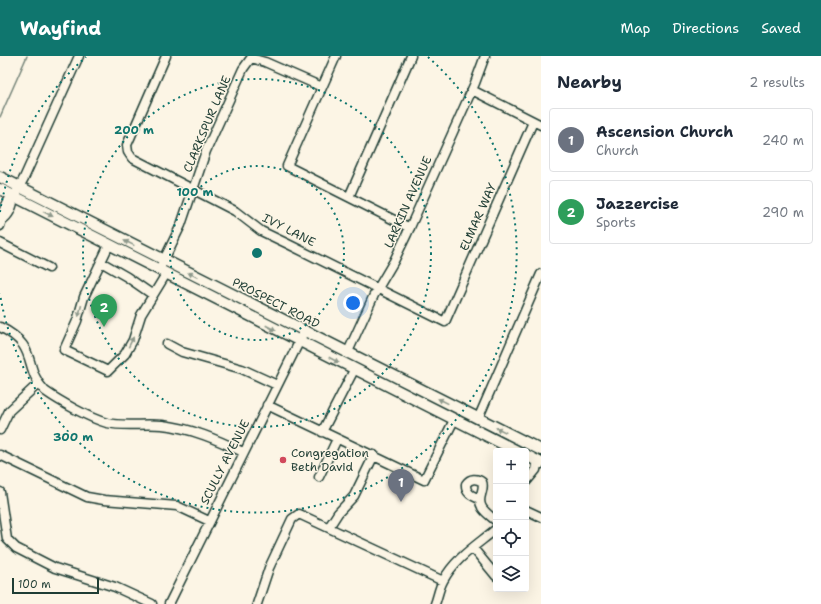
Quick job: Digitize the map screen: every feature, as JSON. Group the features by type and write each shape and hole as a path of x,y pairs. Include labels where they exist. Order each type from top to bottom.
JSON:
{"main road":[{"name":"PROSPECT ROAD","path":"0,177 347,354 541,450"},
{"name":"PROSPECT ROAD","path":"0,189 354,370 511,448"},
{"path":"529,457 540,460"}],"street":[{"path":"1,223 2,214 8,201 14,196 19,187 79,56"},
{"name":"IVY LANE","path":"166,56 129,141 128,152 132,158 235,211 261,231 445,322"},
{"path":"336,56 287,166 410,228"},
{"path":"349,197 411,56"},
{"name":"LARKIN AVENUE","path":"347,354 377,289 394,261 410,228 472,90 485,56"},
{"name":"CLARKSPUR LANE","path":"101,262 84,297 77,320 63,348 64,350 108,371 125,354 133,340 141,315 153,295 162,272 164,260 181,225 206,151 243,69 251,58 265,62 322,87"},
{"path":"472,90 541,125"},
{"name":"ELMAR WAY","path":"445,322 533,122"},
{"path":"0,243 49,268"},
{"path":"109,245 101,262 127,277 153,295"},
{"path":"478,419 541,274"},
{"path":"0,328 16,336 26,348 38,384 52,396 102,422 117,425 162,425 177,428 200,434 243,452"},
{"name":"SCULLY AVENUE","path":"169,604 243,452 304,332"},
{"path":"167,344 182,352 242,369 277,385"},
{"path":"322,432 354,370"},
{"path":"0,430 9,411 38,384"},
{"path":"267,405 424,480 454,420"},
{"path":"319,477 337,439"},
{"path":"0,455 87,497 104,500 177,506 209,521"},
{"path":"329,527 338,513 354,496 374,455"},
{"path":"529,478 536,470 540,460"},
{"path":"0,492 7,539 16,548 55,568 115,587 152,604"},
{"path":"480,499 482,509 495,520"},
{"path":"529,511 541,517"},
{"path":"257,604 269,568 292,519 299,514 443,581"},
{"path":"435,604 443,581 464,554 493,531"},
{"path":"473,548 493,572"}],"waterway":[{"path":"0,117 27,56"}],"place":[{"name":"Jazzercise","path":"104,327"},
{"name":"Congregation Beth David","path":"283,460"},
{"name":"Ascension Church","path":"401,502"}]}
